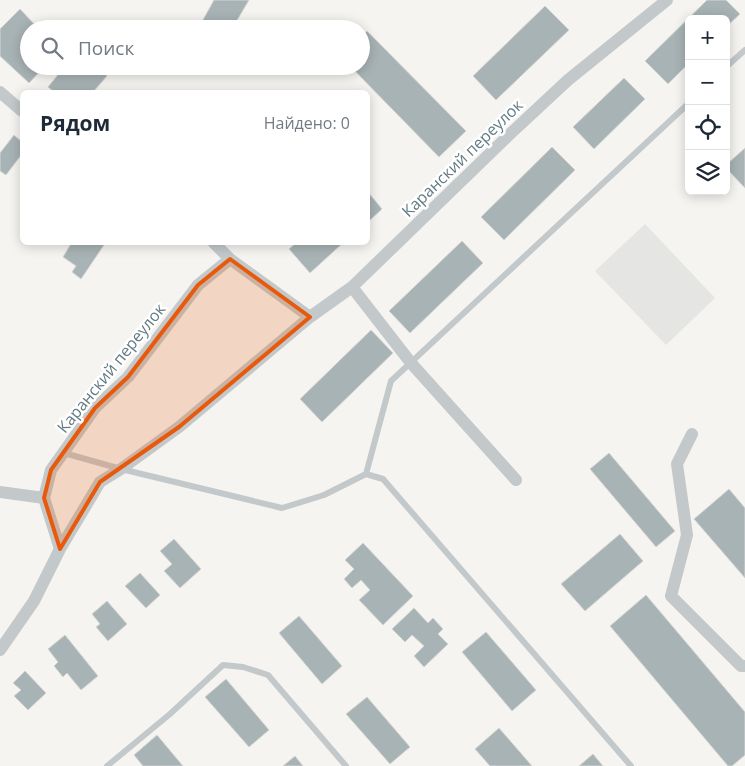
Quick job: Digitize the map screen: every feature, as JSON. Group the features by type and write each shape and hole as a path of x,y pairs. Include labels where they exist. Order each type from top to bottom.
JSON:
{"street":[{"name":"Каранский переулок","path":"60,549 100,482 120,470 178,427 310,317 352,287 561,87 667,0"},
{"path":"0,92 20,109"},
{"path":"216,245 230,259 310,317"},
{"name":"Каранский переулок","path":"44,498 51,470 95,408 128,377 198,285 230,259"},
{"path":"352,287 411,362 516,480"},
{"path":"692,434 677,464 686,535 671,596 741,666 745,666"},
{"path":"0,492 44,498 60,549 34,601 0,650"}],"lane":[{"path":"730,64 745,50"},
{"path":"366,474 391,381 687,105"},
{"path":"64,453 120,470 282,508 324,495 366,474 383,479 631,766"},
{"path":"107,766 224,666 242,667 268,675 346,766"}],"highlighted area":[{"path":"230,259 310,317 179,427 100,482 60,549 44,498 51,470 95,408 128,377 198,285"}],"shaded area":[{"path":"645,224 715,298 666,345 595,271"}],"building":[{"path":"214,0 249,0 237,20 203,20"},
{"path":"707,0 726,0 740,14 730,23 730,15 692,15"},
{"path":"545,6 569,30 496,100 473,76"},
{"path":"20,9 30,20 20,20 20,75 0,56 0,29"},
{"path":"685,22 685,67 668,84 645,61"},
{"path":"370,34 466,131 439,157 359,75 370,75"},
{"path":"20,75 37,75 29,83"},
{"path":"58,75 107,76 95,90 52,90 48,87"},
{"path":"624,78 645,99 594,149 573,127"},
{"path":"14,135 20,140 20,157 6,175 0,171 0,153"},
{"path":"552,147 575,170 504,240 481,217"},
{"path":"745,148 745,188 730,172 730,161"},
{"path":"370,194 382,209 370,220"},
{"path":"462,241 483,263 410,333 389,311"},
{"path":"70,245 104,245 81,279 72,272 76,266 63,257"},
{"path":"294,245 341,245 310,273 289,249"},
{"path":"371,330 393,353 322,422 300,399"},
{"path":"609,453 675,531 656,547 590,469"},
{"path":"729,489 745,508 745,578 694,519"},
{"path":"620,534 643,561 585,611 561,584"},
{"path":"174,539 201,569 180,588 164,571 172,564 160,551"},
{"path":"363,543 413,596 383,625 359,600 370,590 361,580 352,588 344,579 354,569 345,560"},
{"path":"140,573 160,595 146,608 125,586"},
{"path":"646,595 745,712 745,755 732,766 728,766 610,626"},
{"path":"107,601 127,624 108,641 96,627 100,624 92,614"},
{"path":"414,608 428,623 433,618 443,629 438,634 448,644 424,667 414,656 424,646 412,635 405,642 392,629"},
{"path":"299,616 342,666 322,684 279,633"},
{"path":"486,632 536,690 512,711 462,652"},
{"path":"65,635 98,676 81,690 67,673 63,677 54,666 58,662 48,649"},
{"path":"25,671 46,693 28,710 14,696 21,690 13,683"},
{"path":"226,679 269,730 249,747 205,697"},
{"path":"367,697 410,747 390,764 346,714"},
{"path":"499,728 532,766 490,766 475,749"},
{"path":"157,735 183,766 143,766 134,755"},
{"path":"593,754 603,766 579,766"},
{"path":"295,756 303,766 283,766"}]}
